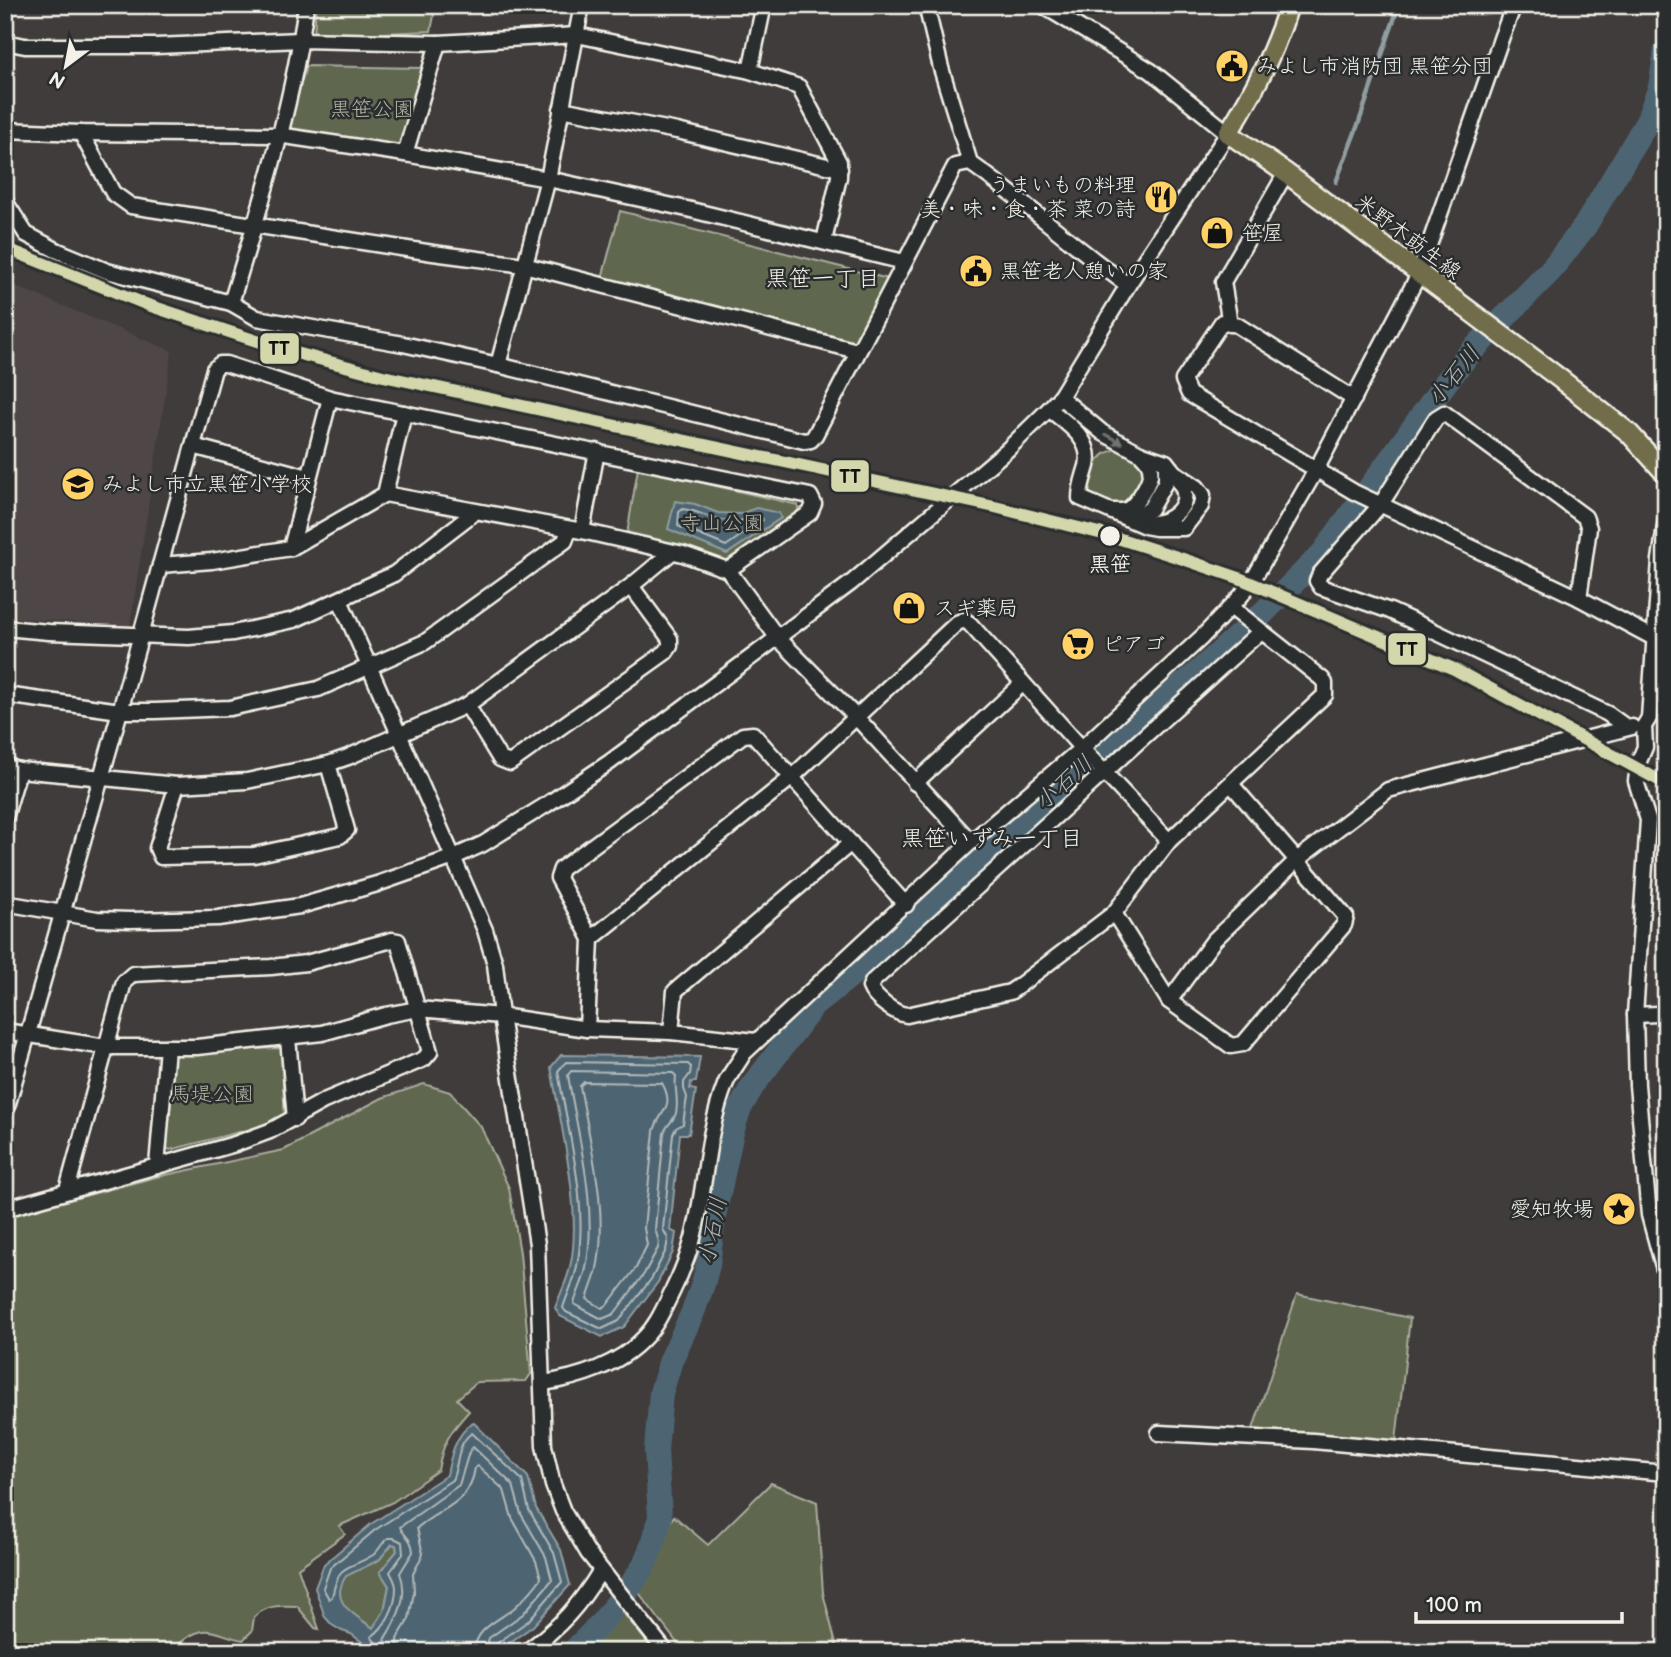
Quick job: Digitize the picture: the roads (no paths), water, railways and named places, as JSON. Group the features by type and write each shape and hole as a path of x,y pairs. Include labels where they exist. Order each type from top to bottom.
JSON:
{"main road":[{"path":"1228,133 1248,102 1271,57 1289,5"},
{"name":"米野木莇生線","path":"1228,133 1286,173 1629,433 1666,474"}],"street":[{"path":"232,303 278,135 301,40 306,5"},
{"path":"498,365 548,179 582,5"},
{"path":"750,71 762,14 757,5"},
{"path":"926,5 947,90 970,163 1013,193 1093,261 1129,285"},
{"path":"5,903 97,919 218,918 254,914 338,897 454,857 483,844 610,762 851,583 1007,450 1060,397 1228,133 1151,71 1058,9 1042,5"},
{"path":"1088,5 1100,5"},
{"path":"543,1383 564,1380 611,1362 636,1346 656,1323 684,1267 694,1236 717,1109 726,1082 744,1053 971,842 1084,750 1235,612 1354,399 1419,275 1514,5"},
{"path":"5,42 25,46 156,46 301,40 438,43 577,35 750,71 799,87 839,162 840,169 824,241"},
{"path":"405,154 438,43"},
{"path":"561,109 677,131 840,169"},
{"path":"5,130 278,135 548,179 824,241 904,262"},
{"path":"81,133 113,193 131,206 524,265 857,351"},
{"path":"5,201 26,234 56,250 107,271 232,303 257,318 403,344 498,365 808,441 815,435 955,166 970,163"},
{"path":"1230,324 1223,282 1286,173"},
{"path":"1354,399 1237,325 1222,321 1183,380 1189,394 1354,492 1579,598 1654,638"},
{"path":"5,1114 214,369 220,364 330,398 810,496 814,504 810,513 728,570"},
{"path":"1049,409 1073,429 1087,447 1088,458 1080,486 1080,498 1156,528 1184,528 1193,519 1201,506 1203,495 1197,486 1170,467 1103,433 1060,397"},
{"path":"291,548 330,398"},
{"path":"385,494 404,413"},
{"path":"1579,598 1589,528 1585,517 1444,413 1436,418 1381,504 1318,577 1321,587 1421,625 1608,714 1626,727"},
{"path":"193,446 308,477"},
{"path":"5,695 120,711 230,708 318,689 436,635 565,541 576,530 597,451"},
{"path":"1110,512 1130,508 1149,480 1152,470 1140,453"},
{"path":"1131,520 1150,509 1166,481 1170,467"},
{"path":"160,565 223,559 291,548 385,494 576,530 728,570 777,637 856,717 971,842"},
{"path":"5,628 189,637 233,633 294,620 394,574 475,512"},
{"path":"1666,520 1660,560 1649,718 1644,726 1645,747 1639,761 1636,781 1648,820 1636,1015 1637,1085 1666,1277"},
{"path":"5,818 12,768 177,785 247,782 328,764 400,736 467,705 631,586 671,553"},
{"path":"467,705 500,759 510,763 666,652 670,639 631,586"},
{"path":"340,600 454,857 485,930 495,964 537,1244 544,1447 553,1485 563,1511 588,1553 666,1652"},
{"path":"1235,612 1258,629 1322,679 1325,695 1168,841 1114,914 1010,992 902,1016 872,993 870,989 873,981 1258,629"},
{"path":"592,939 791,778 957,623 964,620 1168,841"},
{"path":"915,783 1023,683"},
{"path":"1169,1001 1214,940 1298,859 1388,790 1626,727 1644,726"},
{"path":"587,1029 592,939 558,878 561,869 743,735 753,734 906,905"},
{"path":"177,785 158,849 161,857 254,855 340,836 347,830 328,764"},
{"path":"1114,914 1169,1001 1231,1046 1243,1044 1346,922 1344,914 1231,784"},
{"path":"671,1032 675,991 850,843"},
{"path":"5,1209 270,1132 324,1101 429,1056 398,941 306,962 271,967 133,974 124,982 67,1190"},
{"path":"5,1031 106,1046 209,1046 322,1033 418,1009 501,1016 587,1029 671,1032 755,1041"},
{"path":"1636,1015 1658,1014"},
{"path":"288,1038 295,1119"},
{"path":"158,1166 167,1046"},
{"path":"1159,1433 1312,1441 1666,1472"},
{"path":"526,1652 553,1632 582,1602 601,1570"}],"water":[{"path":"675,501 695,504 718,513 740,514 756,508 779,513 781,518 727,554 668,529"},
{"path":"561,1055 700,1057 696,1082 691,1082 690,1089 696,1090 689,1134 680,1134 670,1230 676,1233 673,1252 658,1282 624,1327 602,1337 560,1316 555,1308 569,1272 574,1221 569,1168 551,1067"},
{"path":"473,1422 528,1477 536,1508 561,1550 570,1585 533,1626 496,1652 376,1652 351,1634 332,1625 325,1617 315,1588 324,1564 371,1524 447,1475 455,1446","holes":["392,1544 396,1545 397,1551 380,1572 389,1586 384,1611 373,1628 346,1607 340,1594 341,1585 346,1576 379,1560"]}],"waterway":[{"path":"1336,182 1399,5"},
{"name":"小石川","path":"573,1652 604,1620 629,1588 643,1567 654,1541 660,1517 656,1450 661,1393 671,1360 703,1284 732,1132 739,1110 752,1087 813,1006 876,955 1102,749 1194,676 1259,617 1323,553 1446,382 1468,355 1551,270 1585,226 1647,122 1660,87 1666,50"}],"place":[{"name":"みよし市消防団 黒笹分団","path":"1232,66"},
{"name":"うまいもの料理 美・味・食・茶 菜の詩","path":"1161,197"},
{"name":"笹屋","path":"1217,233"},
{"name":"黒笹老人憩いの家","path":"976,271"},
{"name":"みよし市立黒笹小学校","path":"78,484"},
{"name":"黒笹","path":"1110,536"},
{"name":"スギ薬局","path":"909,608"},
{"name":"ピアゴ","path":"1078,644"},
{"name":"愛知牧場","path":"1619,1209"}],"district":[{"name":"黒笹一丁目","path":"823,279"},
{"name":"黒笹いずみ一丁目","path":"992,839"}],"park label":[{"name":"黒笹公園","path":"372,109"},
{"name":"寺山公園","path":"722,523"},
{"name":"馬堤公園","path":"212,1094"}]}
